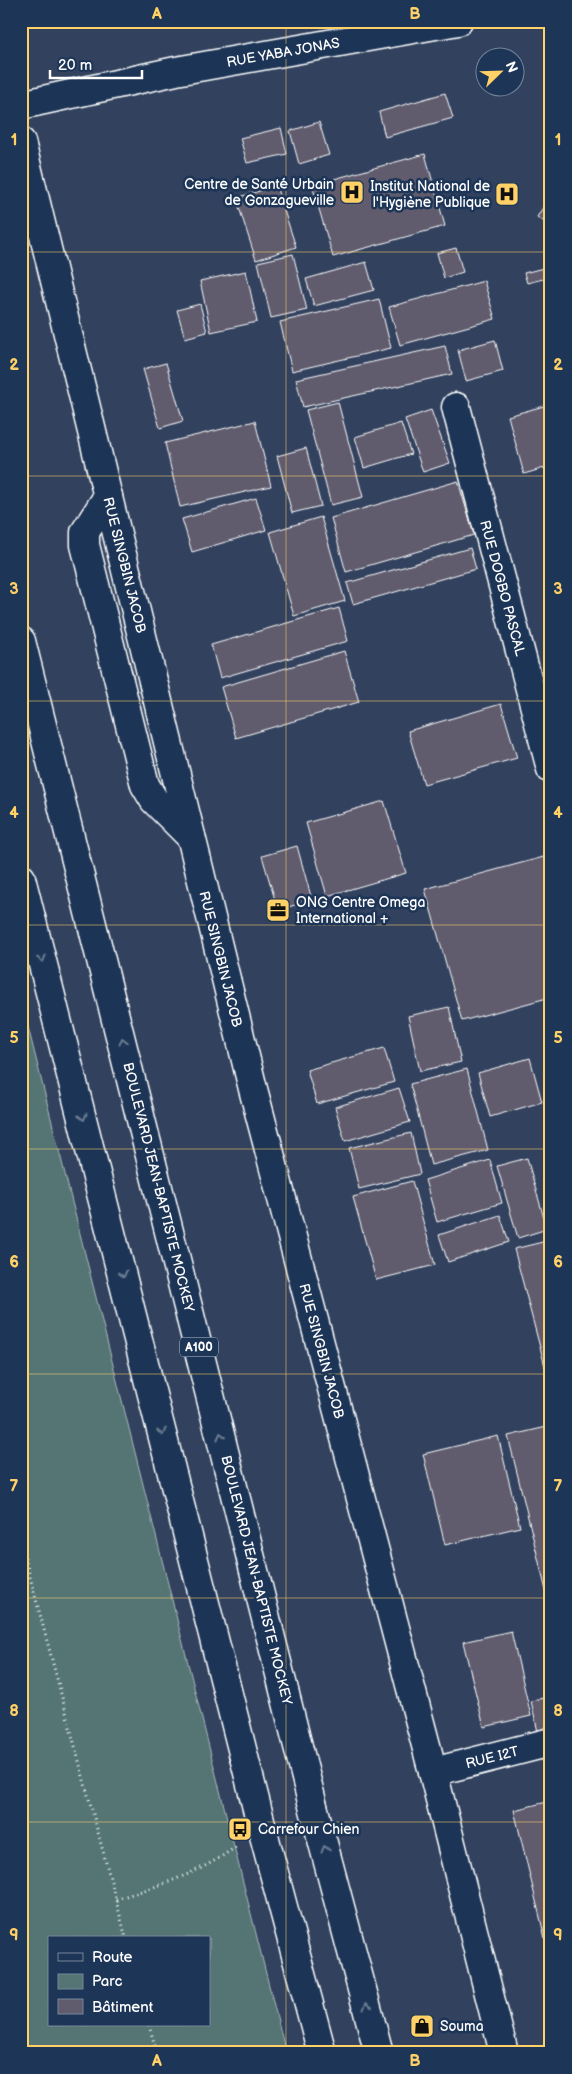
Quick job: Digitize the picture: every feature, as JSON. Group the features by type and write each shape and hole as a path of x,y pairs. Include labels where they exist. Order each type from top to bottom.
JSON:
{"main road":[{"name":"RUE YABA JONAS","path":"21,106 176,71 458,21"},
{"name":"RUE SINGBIN JACOB","path":"21,142 253,1089 433,1772 504,2053"},
{"name":"RUE DOGBO PASCAL","path":"456,407 551,769"},
{"name":"BOULEVARD JEAN-BAPTISTE MOCKEY","path":"21,641 312,1802 379,2053"},
{"path":"21,878 262,1828 322,2053"},
{"name":"RUE I2T","path":"433,1772 551,1742"}],"path":[{"path":"21,1543 125,1936"},
{"path":"116,1899 176,1881 223,1856 262,1828"},
{"path":"149,2026 157,2053"}],"green space":[{"path":"21,999 286,2053 21,2053"}],"building":[{"path":"445,93 453,118 385,137 379,112"},
{"path":"319,122 329,155 299,164 290,131"},
{"path":"281,128 287,154 247,163 240,138"},
{"path":"425,154 445,226 333,257 312,185"},
{"path":"276,186 296,247 256,260 236,198"},
{"path":"551,195 551,226 537,217"},
{"path":"456,248 463,272 444,278 437,253"},
{"path":"293,254 307,310 271,318 258,262"},
{"path":"366,262 374,290 314,306 306,279"},
{"path":"551,266 551,277 527,283 524,273"},
{"path":"246,271 257,322 211,332 200,281"},
{"path":"484,281 495,319 400,345 389,307"},
{"path":"379,299 391,348 292,371 280,322"},
{"path":"200,304 207,332 185,338 177,310"},
{"path":"495,340 503,371 466,381 458,350"},
{"path":"445,346 452,374 303,407 296,379"},
{"path":"166,363 183,421 160,428 143,369"},
{"path":"338,402 363,497 331,505 306,410"},
{"path":"551,404 551,466 524,474 508,416"},
{"path":"431,410 450,463 423,472 405,419"},
{"path":"255,421 271,486 180,507 165,443"},
{"path":"401,423 411,454 364,468 355,437"},
{"path":"306,448 321,506 292,513 277,456"},
{"path":"458,481 474,535 346,572 331,518"},
{"path":"256,498 266,530 192,552 182,519"},
{"path":"321,517 345,601 294,616 270,532"},
{"path":"470,548 476,569 353,604 347,583"},
{"path":"339,608 348,641 220,678 211,645"},
{"path":"344,651 359,702 236,738 221,687"},
{"path":"501,704 517,758 424,784 408,731"},
{"path":"384,801 406,873 327,896 306,823"},
{"path":"297,846 312,900 278,910 262,856"},
{"path":"551,855 551,997 462,1021 425,889"},
{"path":"449,1007 461,1062 420,1071 408,1016"},
{"path":"384,1048 394,1082 317,1104 307,1070"},
{"path":"530,1058 542,1102 490,1117 478,1073"},
{"path":"467,1069 488,1150 431,1165 410,1084"},
{"path":"399,1088 410,1122 345,1141 335,1107"},
{"path":"411,1133 420,1174 359,1189 349,1148"},
{"path":"527,1158 547,1229 518,1238 497,1166"},
{"path":"490,1160 502,1203 437,1222 425,1180"},
{"path":"412,1181 435,1265 376,1280 353,1197"},
{"path":"500,1215 509,1242 448,1262 439,1235"},
{"path":"551,1240 551,1389 514,1249"},
{"path":"551,1426 551,1611 508,1436"},
{"path":"498,1436 520,1527 445,1545 423,1454"},
{"path":"511,1631 531,1716 484,1727 463,1642"},
{"path":"551,1696 551,1729 538,1732 531,1701"},
{"path":"551,1801 551,1963 514,1810"}],"place":[{"name":"Centre de Santé Urbain de Gonzagueville","path":"352,192"},
{"name":"Institut National de l'Hygiène Publique","path":"507,194"},
{"name":"ONG Centre Omega International +","path":"278,910"},
{"name":"Carrefour Chien","path":"240,1829"},
{"name":"Souma","path":"422,2026"}]}
